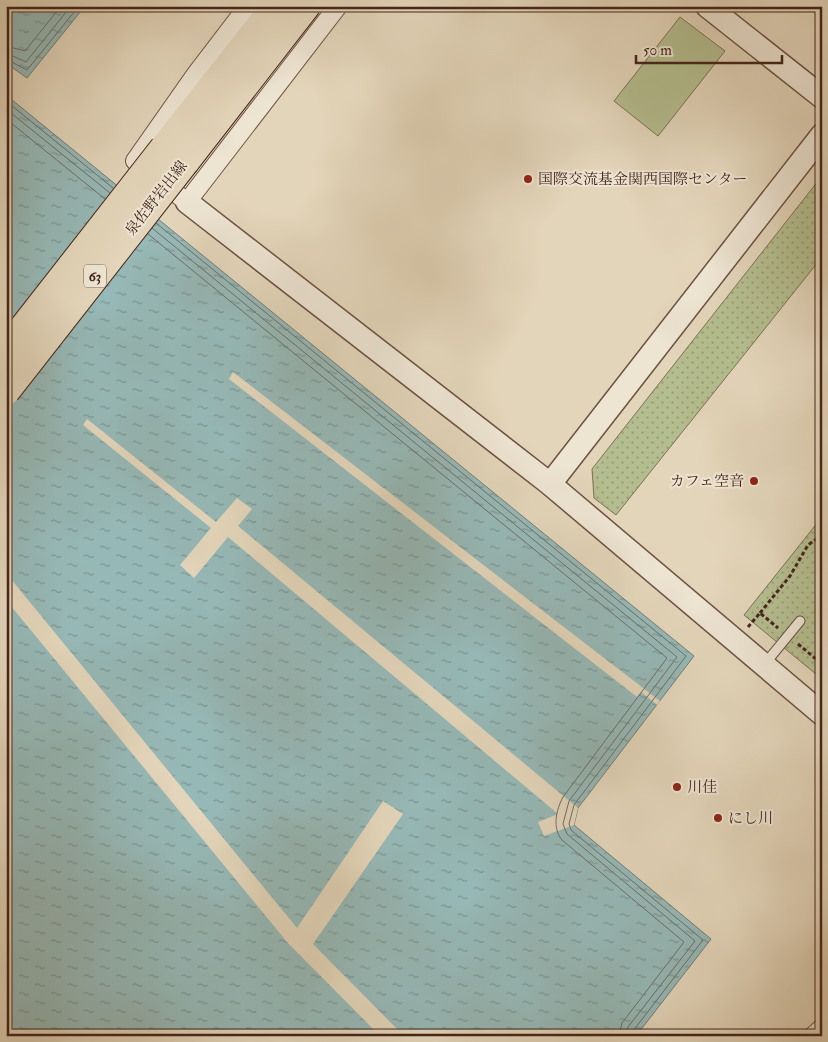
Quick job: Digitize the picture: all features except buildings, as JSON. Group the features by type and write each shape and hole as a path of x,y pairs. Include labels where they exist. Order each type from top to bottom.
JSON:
{"main road":[{"name":"泉佐野岩出線","path":"6,391 175,155 276,6"},
{"name":"泉佐野岩出線","path":"6,350 306,6"}],"street":[{"path":"248,6 196,74 135,161 550,484 822,714"},
{"path":"187,202 338,6"},
{"path":"707,6 822,97"},
{"path":"550,484 822,135"},
{"path":"814,1036 822,1028"}],"lane":[{"path":"764,665 800,621"}],"path":[{"path":"760,613 790,576 808,545 822,535"}],"green space":[{"path":"680,17 725,51 658,136 614,101"},
{"path":"822,176 822,257 616,515 594,498 592,469"},
{"path":"822,517 822,679 744,615"}],"water":[{"path":"6,6 85,6 27,78 6,63"},
{"path":"6,95 694,656 578,808 574,825 711,939 636,1036 6,1036"}],"pier":[{"path":"233,372 660,701 657,705 641,692 637,697 229,379"},
{"path":"87,419 216,522 237,498 252,509 238,526 578,808 574,825 544,836 538,822 558,814 228,537 194,578 180,565 211,528 83,425"},
{"path":"6,573 297,928 383,801 403,814 313,944 404,1036 380,1036 287,942 6,600"}],"place":[{"name":"国際交流基金関西国際センター","path":"528,179"},
{"name":"カフェ空音","path":"754,481"},
{"name":"川佳","path":"677,787"},
{"name":"にし川","path":"718,818"}]}
